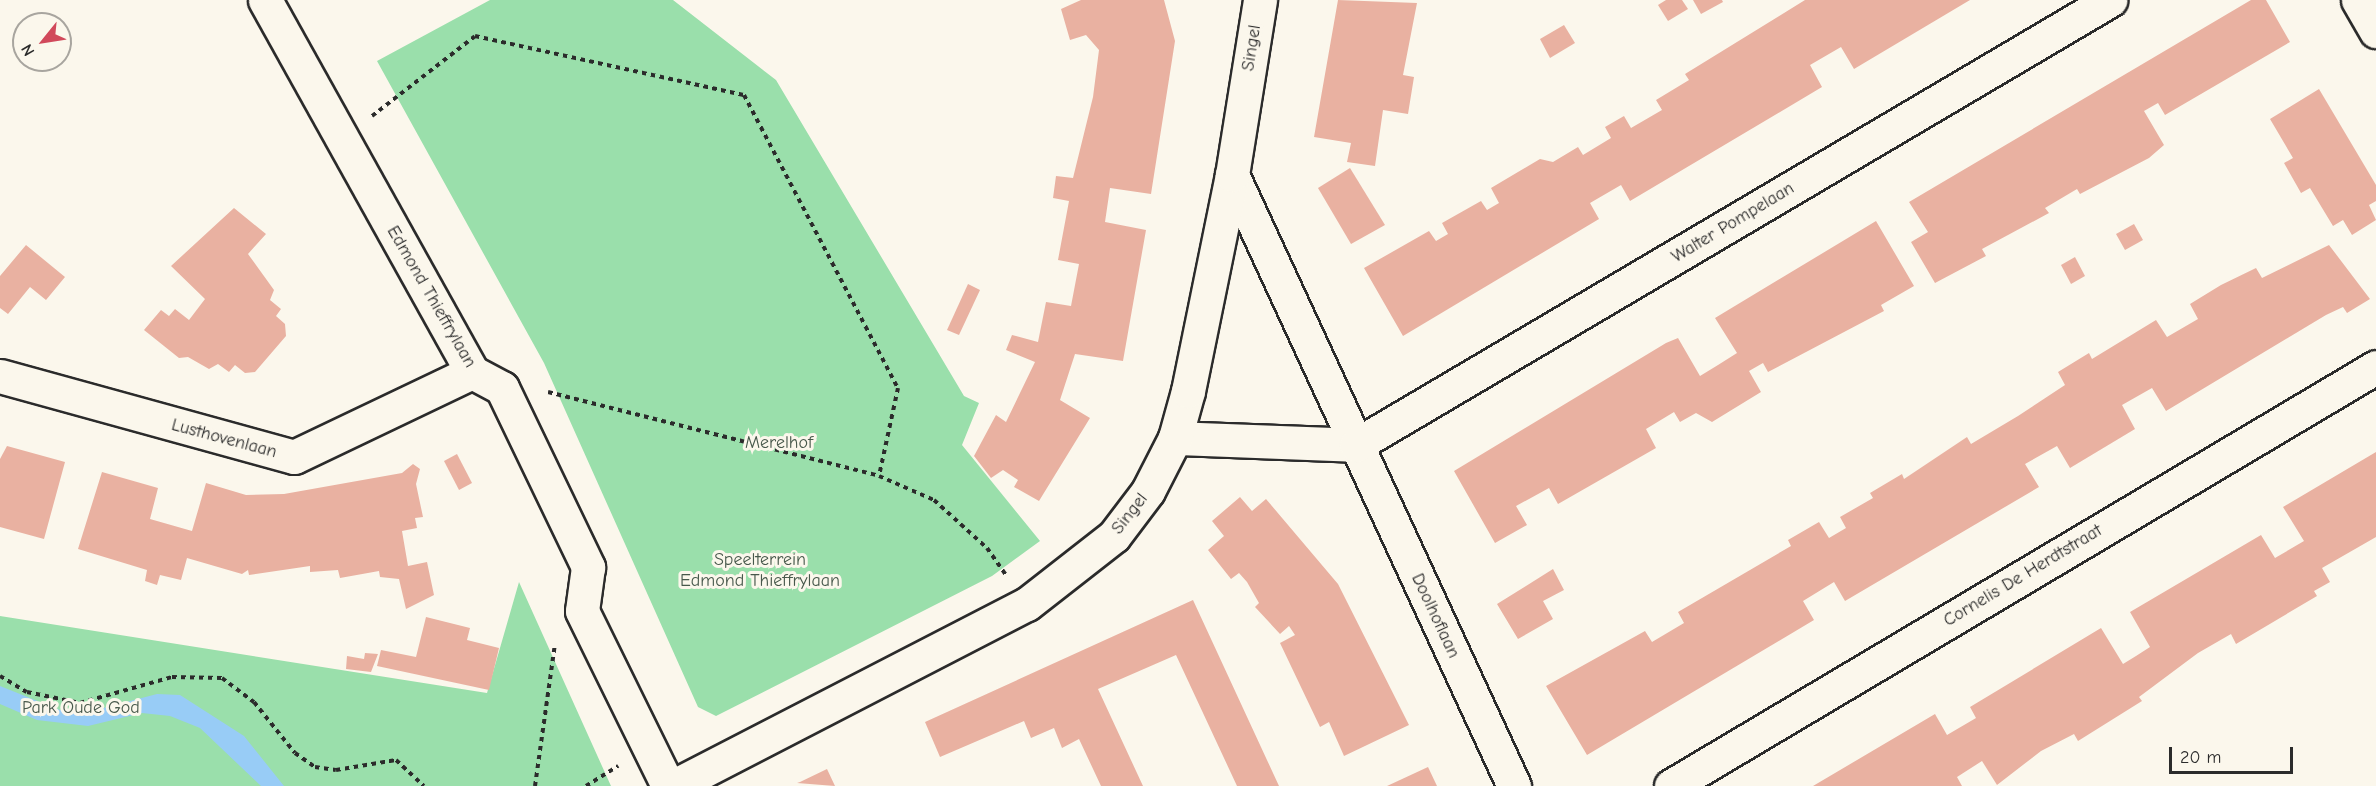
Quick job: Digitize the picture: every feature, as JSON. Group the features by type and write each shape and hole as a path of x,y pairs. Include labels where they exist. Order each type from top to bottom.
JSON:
{"street":[{"name":"Edmond Thieffrylaan","path":"265,0 472,372 502,388 588,567 582,611"},
{"name":"Singel","path":"674,786 1027,604 1114,536 1148,491 1174,438 1232,175 1260,0"},
{"name":"Walter Pompelaan","path":"1356,445 2110,0"},
{"path":"2358,0 2376,30"},
{"name":"Doolhoflaan","path":"1232,175 1514,786"},
{"name":"Cornelis De Herdtstraat","path":"1671,786 2376,367"},
{"name":"Lusthovenlaan","path":"0,376 294,457 472,372"},
{"path":"1174,438 1356,445"},
{"path":"582,611 668,786"}],"path":[{"path":"342,139 476,36 744,95 898,388 879,476"},
{"path":"540,390 879,476 934,500 987,548 1027,604"},
{"path":"535,786 558,623 582,611"},
{"path":"0,676 27,692 80,703 172,677 222,678 254,702 295,753 315,767 336,770 396,760 424,786"}],"green space":[{"name":"Merelhof","path":"490,0 673,0 776,80 964,396 979,403 962,445 1040,541 992,576 716,716 698,707 544,363 377,61"},
{"name":"Park Oude God","path":"519,582 611,786 0,786 0,616 487,693"}],"water":[{"path":"0,686 60,710 96,710 157,694 180,695 244,736 284,786 261,786 200,728 170,716 142,713 88,726 37,720 0,704"}],"building":[{"path":"1081,0 1164,0 1175,41 1151,194 1110,188 1105,222 1146,230 1123,361 1075,354 1060,400 1090,418 1039,501 1014,487 1018,480 1003,470 991,478 974,456 996,415 1006,422 1035,362 1006,350 1012,335 1038,342 1046,302 1071,306 1079,264 1058,260 1069,201 1053,198 1056,176 1073,178 1093,97 1099,50 1086,35 1070,40 1061,9"},
{"path":"1338,0 1417,3 1403,75 1414,77 1408,114 1383,110 1375,166 1347,162 1351,143 1314,137"},
{"path":"1666,0 1682,0 1688,9 1668,21 1658,5"},
{"path":"1693,0 1722,0 1723,2 1701,14"},
{"path":"1805,0 1970,0 1854,69 1841,47 1810,65 1822,87 1630,201 1621,185 1590,203 1599,219 1403,336 1364,268 1429,231 1436,241 1448,234 1442,223 1481,201 1487,210 1499,203 1491,188 1540,159 1553,162 1578,147 1583,155 1611,138 1605,127 1624,116 1631,128 1662,110 1656,100 1689,80 1685,74"},
{"path":"2251,0 2266,0 2290,42 2165,115 2158,103 2144,111 2164,145 2149,158 2080,194 2077,189 2045,208 2049,213 1982,249 1986,256 1935,283 1911,242 1928,232 1909,202"},
{"path":"1564,25 1575,43 1550,58 1540,39"},
{"path":"2319,89 2376,185 2376,201 2369,205 2376,220 2352,235 2343,220 2333,226 2310,188 2301,193 2284,163 2293,158 2270,119"},
{"path":"1350,168 1385,225 1351,244 1318,188"},
{"path":"234,208 266,234 248,254 274,290 270,300 281,309 276,316 285,324 286,336 255,372 245,373 235,365 229,372 218,364 209,369 188,357 179,358 144,330 161,310 169,316 175,309 189,320 205,299 171,266"},
{"path":"1876,221 1914,286 1881,305 1884,311 1768,372 1763,363 1749,371 1761,392 1712,422 1696,413 1680,422 1674,412 1646,429 1656,448 1558,504 1549,488 1516,506 1527,525 1495,543 1454,471 1666,343 1678,338 1700,376 1737,353 1715,318"},
{"path":"2134,224 2143,240 2125,250 2116,234"},
{"path":"26,245 65,277 46,300 30,287 8,314 0,308 0,276"},
{"path":"2329,245 2370,299 2347,313 2343,307 2326,315 2166,411 2152,388 2122,405 2135,429 2070,468 2057,446 2025,464 2039,487 1845,601 1834,582 1803,601 1814,620 1587,755 1546,686 1645,631 1652,642 1684,623 1678,612 1791,546 1788,540 1819,522 1829,538 1846,528 1840,517 1873,498 1870,493 1902,474 1904,479 1967,437 1971,444 2018,416 2065,385 2058,372 2089,353 2092,359 2156,320 2167,337 2198,319 2190,304 2221,285 2256,268 2262,278"},
{"path":"2075,257 2085,276 2071,284 2061,265"},
{"path":"968,284 980,290 959,335 947,330"},
{"path":"7,446 65,462 44,539 0,527 0,459"},
{"path":"2376,452 2376,537 2322,568 2330,582 2314,591 2317,596 2236,644 2231,634 2198,653 2139,697 2142,701 2078,741 2074,734 2041,751 1997,785 1982,761 1957,777 1962,786 1813,786 1935,714 1947,735 1976,718 1970,707 2101,628 2123,664 2150,647 2130,612 2261,535 2275,558 2304,541 2283,507"},
{"path":"457,454 472,483 459,490 444,461"},
{"path":"413,464 420,469 416,484 423,517 415,518 417,528 402,531 408,566 427,562 434,595 406,609 399,579 380,577 379,571 340,578 338,570 310,572 310,566 249,575 248,570 242,574 187,558 181,580 160,575 157,585 145,581 147,570 78,549 102,472 158,488 150,519 192,531 206,483 246,495 284,494 402,473"},
{"path":"1240,497 1252,511 1266,499 1338,584 1409,725 1344,756 1329,722 1320,727 1280,643 1295,635 1289,626 1280,634 1255,607 1259,603 1247,582 1239,573 1231,579 1208,550 1224,536 1212,521"},
{"path":"1553,569 1564,590 1543,601 1553,619 1518,639 1497,604"},
{"path":"1193,600 1279,786 1237,786 1176,655 1098,689 1143,786 1101,786 1079,739 1062,748 1054,728 1031,738 1024,721 940,757 925,722"},
{"path":"426,617 470,628 467,640 499,648 489,690 377,666 381,650 416,657"},
{"path":"365,653 378,654 371,672 346,669 347,656 364,659"},
{"path":"1428,767 1437,786 1387,786"},
{"path":"827,769 835,786 797,783 800,782"}],"park label":[{"name":"Speelterrein Edmond Thieffrylaan","path":"760,571"}]}
